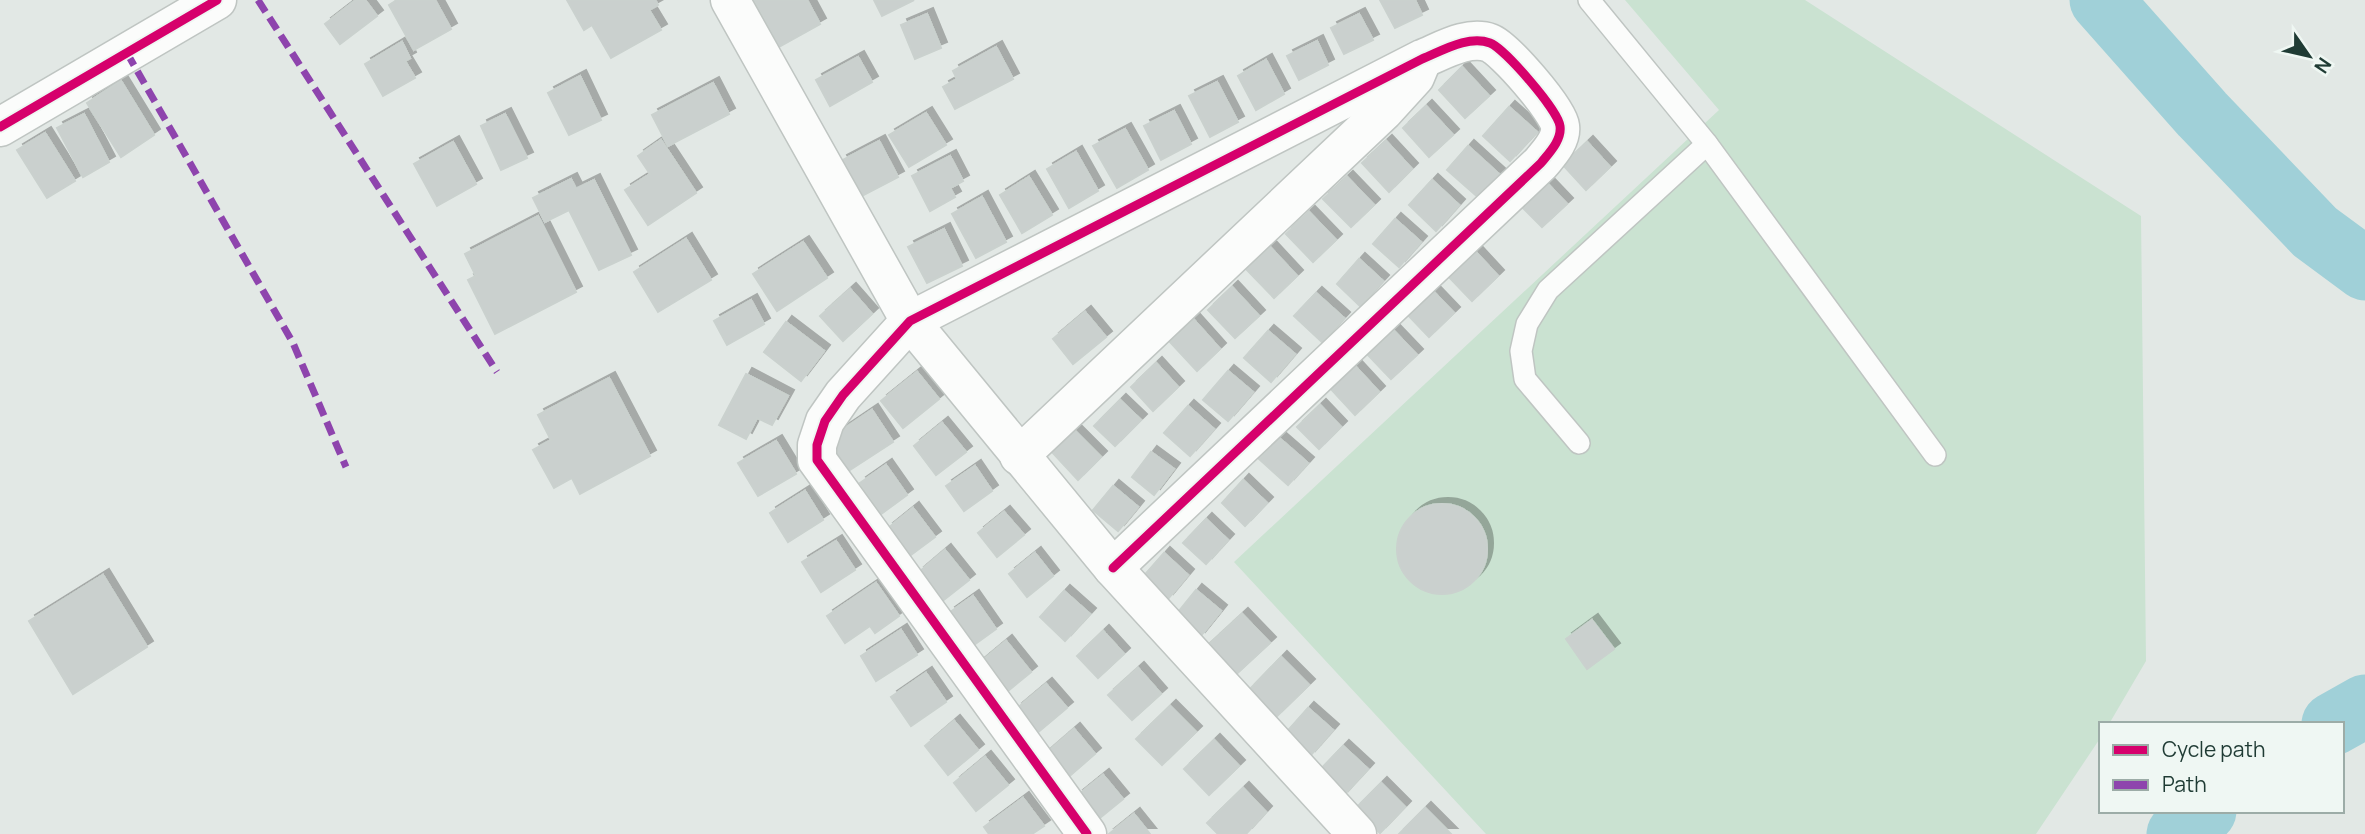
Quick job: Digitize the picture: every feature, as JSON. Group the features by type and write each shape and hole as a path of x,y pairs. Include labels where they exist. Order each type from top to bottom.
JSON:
{"street":[{"path":"0,127 217,0"},
{"path":"730,0 910,321 1112,568 1357,834"},
{"path":"1087,834 817,460 817,445 825,421 843,395 910,321 1422,59 1474,41 1492,43 1523,73 1554,110 1561,127 1556,143 1541,163 1112,568"},
{"path":"1019,456 1384,111 1415,77 1422,59"}],"lane":[{"path":"1589,0 1707,144 1935,455"},
{"path":"1579,443 1525,379 1521,351 1527,324 1548,290 1707,144"}],"green space":[{"path":"1625,0 1805,0 2141,216 2146,661 2110,722 2099,722 2099,740 2036,834 1486,834 1234,562 1719,110"}],"building":[{"path":"356,0 365,0 377,16 340,44 325,24"},
{"path":"397,0 435,0 451,29 414,50 389,5"},
{"path":"567,0 655,0 658,5 649,10 661,30 611,58 592,25 584,30"},
{"path":"754,0 807,0 820,24 779,47"},
{"path":"874,0 914,0 882,16"},
{"path":"1380,0 1415,0 1422,15 1395,28"},
{"path":"927,14 941,48 915,59 901,25"},
{"path":"1359,14 1373,40 1344,54 1331,28"},
{"path":"1317,41 1328,65 1299,80 1287,56"},
{"path":"402,42 410,58 405,61 415,78 383,96 365,64"},
{"path":"996,47 1013,79 955,109 943,87 957,79 953,71"},
{"path":"858,57 872,82 830,106 816,80"},
{"path":"1266,60 1284,94 1256,110 1238,76"},
{"path":"1462,67 1489,96 1465,118 1439,90"},
{"path":"580,76 601,120 569,135 548,93"},
{"path":"121,81 154,135 121,157 87,103"},
{"path":"1217,82 1238,122 1210,137 1189,96"},
{"path":"713,83 729,114 668,146 652,115"},
{"path":"1426,106 1453,135 1429,157 1403,128"},
{"path":"1509,107 1537,132 1510,161 1483,136"},
{"path":"1174,111 1191,144 1161,160 1144,126"},
{"path":"926,113 946,145 909,167 889,135"},
{"path":"84,114 109,162 83,177 57,128"},
{"path":"505,114 527,158 501,170 481,126"},
{"path":"1125,129 1148,170 1117,188 1093,146"},
{"path":"45,133 75,181 47,198 17,150"},
{"path":"661,140 696,193 648,225 625,190 650,174 638,156"},
{"path":"879,141 898,177 860,197 841,161"},
{"path":"1386,141 1412,169 1389,192 1362,163"},
{"path":"453,142 476,184 437,206 414,164"},
{"path":"1587,142 1610,167 1586,190 1563,165"},
{"path":"1468,146 1500,175 1479,198 1447,170"},
{"path":"1076,152 1098,191 1069,208 1047,169"},
{"path":"950,156 963,181 950,188 955,197 930,211 912,176"},
{"path":"1029,177 1052,215 1022,233 1000,195"},
{"path":"1347,177 1374,205 1351,227 1323,199"},
{"path":"571,179 576,189 594,180 631,255 599,270 569,210 545,222 533,198"},
{"path":"1432,180 1459,205 1436,231 1409,205"},
{"path":"1545,181 1567,204 1542,227 1520,205"},
{"path":"982,197 1006,242 976,258 952,214"},
{"path":"1309,212 1336,240 1313,262 1286,234"},
{"path":"538,216 576,292 495,334 468,280 476,276 465,254"},
{"path":"1395,219 1421,242 1399,267 1373,244"},
{"path":"944,229 962,266 927,283 908,247"},
{"path":"686,239 711,280 658,312 634,272"},
{"path":"803,242 827,278 777,311 753,274"},
{"path":"1270,247 1297,276 1274,298 1246,269"},
{"path":"1473,249 1498,276 1472,301 1446,274"},
{"path":"1359,259 1383,281 1360,306 1337,284"},
{"path":"1232,287 1259,316 1235,338 1208,310"},
{"path":"1430,288 1454,313 1429,337 1405,312"},
{"path":"850,289 872,314 843,341 820,316"},
{"path":"1316,293 1344,318 1322,342 1294,316"},
{"path":"751,300 764,324 727,345 714,321"},
{"path":"1085,312 1106,337 1073,364 1053,339"},
{"path":"1194,320 1220,349 1197,371 1170,342"},
{"path":"786,322 824,351 801,381 764,352"},
{"path":"1268,331 1295,354 1271,382 1244,358"},
{"path":"1394,331 1417,355 1391,379 1368,355"},
{"path":"1156,363 1178,387 1153,411 1131,387"},
{"path":"1354,365 1379,392 1355,415 1330,388"},
{"path":"1228,371 1253,392 1228,421 1203,400"},
{"path":"917,372 939,399 903,428 881,401"},
{"path":"746,374 788,396 772,425 757,418 746,439 719,425"},
{"path":"609,378 650,456 580,494 572,478 554,488 533,450 551,440 538,415"},
{"path":"1120,400 1141,420 1115,446 1094,426"},
{"path":"1320,405 1341,427 1319,449 1297,427"},
{"path":"1188,406 1214,429 1190,456 1164,433"},
{"path":"872,410 893,442 847,472 826,441"},
{"path":"942,423 966,452 936,475 914,446"},
{"path":"1074,430 1101,457 1078,480 1052,452"},
{"path":"1278,437 1308,463 1288,485 1259,459"},
{"path":"776,441 796,474 758,496 738,463"},
{"path":"1151,452 1174,469 1154,495 1132,477"},
{"path":"886,465 907,495 881,514 860,483"},
{"path":"975,466 992,491 964,511 946,486"},
{"path":"1243,480 1267,503 1245,526 1222,503"},
{"path":"1113,486 1138,507 1118,531 1093,510"},
{"path":"805,491 823,520 788,542 770,513"},
{"path":"1442,504 1459,508 1474,517 1483,532 1487,549 1483,566 1474,581 1459,590 1442,594 1425,590 1410,581 1401,566 1397,549 1401,532 1410,517 1425,508"},
{"path":"913,508 935,537 908,557 887,529"},
{"path":"1004,512 1024,535 997,557 978,533"},
{"path":"1206,519 1228,540 1206,564 1183,543"},
{"path":"836,541 855,570 821,592 802,562"},
{"path":"945,550 969,580 941,602 918,573"},
{"path":"1035,553 1053,576 1027,597 1009,574"},
{"path":"1164,553 1188,575 1167,600 1142,578"},
{"path":"103,575 147,647 73,694 29,621"},
{"path":"876,583 899,616 875,633 870,626 845,643 827,616"},
{"path":"1196,590 1221,611 1199,638 1174,617"},
{"path":"1064,591 1090,614 1065,641 1040,617"},
{"path":"973,596 996,629 971,647 949,613"},
{"path":"1242,614 1270,643 1232,678 1204,649"},
{"path":"1592,620 1614,649 1587,669 1566,639"},
{"path":"901,630 917,655 876,681 861,656"},
{"path":"1103,631 1124,654 1098,678 1077,656"},
{"path":"1006,641 1031,672 1003,695 977,665"},
{"path":"1281,657 1309,685 1276,717 1249,690"},
{"path":"1138,668 1161,694 1132,720 1108,695"},
{"path":"926,673 946,702 911,726 891,697"},
{"path":"1046,684 1067,708 1037,733 1016,709"},
{"path":"1170,706 1196,732 1162,765 1136,739"},
{"path":"1308,708 1333,730 1309,757 1284,735"},
{"path":"954,721 978,750 948,775 925,746"},
{"path":"1074,729 1095,754 1066,779 1045,754"},
{"path":"1214,740 1239,766 1209,795 1184,769"},
{"path":"1343,746 1368,769 1342,797 1317,773"},
{"path":"985,757 1008,785 976,811 954,783"},
{"path":"1103,775 1123,799 1096,821 1077,796"},
{"path":"1381,783 1405,807 1380,833 1355,809"},
{"path":"1243,788 1266,812 1246,834 1218,834 1207,823"},
{"path":"1023,798 1044,826 1032,834 989,834 984,827"},
{"path":"1425,808 1451,834 1399,834"},
{"path":"1134,814 1150,834 1109,834"}],"waterway":[{"path":"2101,0 2202,114 2315,232 2365,269"},
{"path":"2337,722 2365,706"},
{"path":"2178,834 2203,813"}],"marked path":[{"path":"258,0 497,372"},
{"path":"127,53 293,343 346,467"}],"cycle path":[{"path":"0,127 217,0"},
{"path":"1087,834 817,460 817,445 825,421 843,395 910,321 1422,59 1464,42 1482,41 1497,47 1530,80 1557,118 1560,131 1551,151 1113,568"}]}
